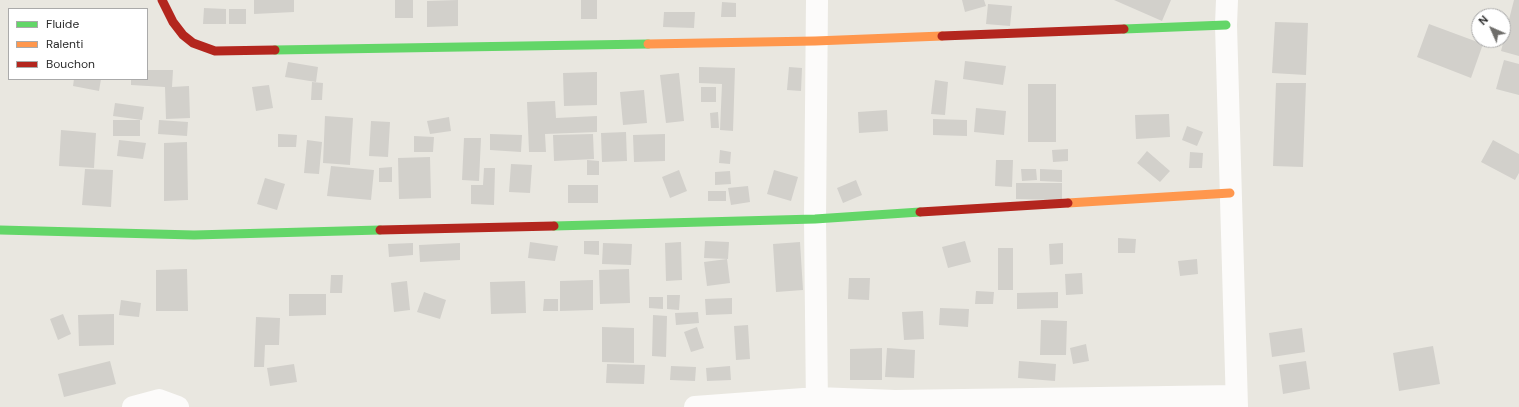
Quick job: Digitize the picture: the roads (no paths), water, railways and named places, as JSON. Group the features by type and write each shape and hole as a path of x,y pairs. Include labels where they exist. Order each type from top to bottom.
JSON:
{"street":[{"path":"162,0 173,22 183,35 193,43 216,50 815,41 1226,25"},
{"path":"817,0 815,41 817,402"},
{"path":"695,407 817,402 895,401 1236,402 1226,25 1227,0"},
{"path":"0,230 194,235 815,219 1230,193"},
{"path":"133,407 159,400 178,407"}]}
